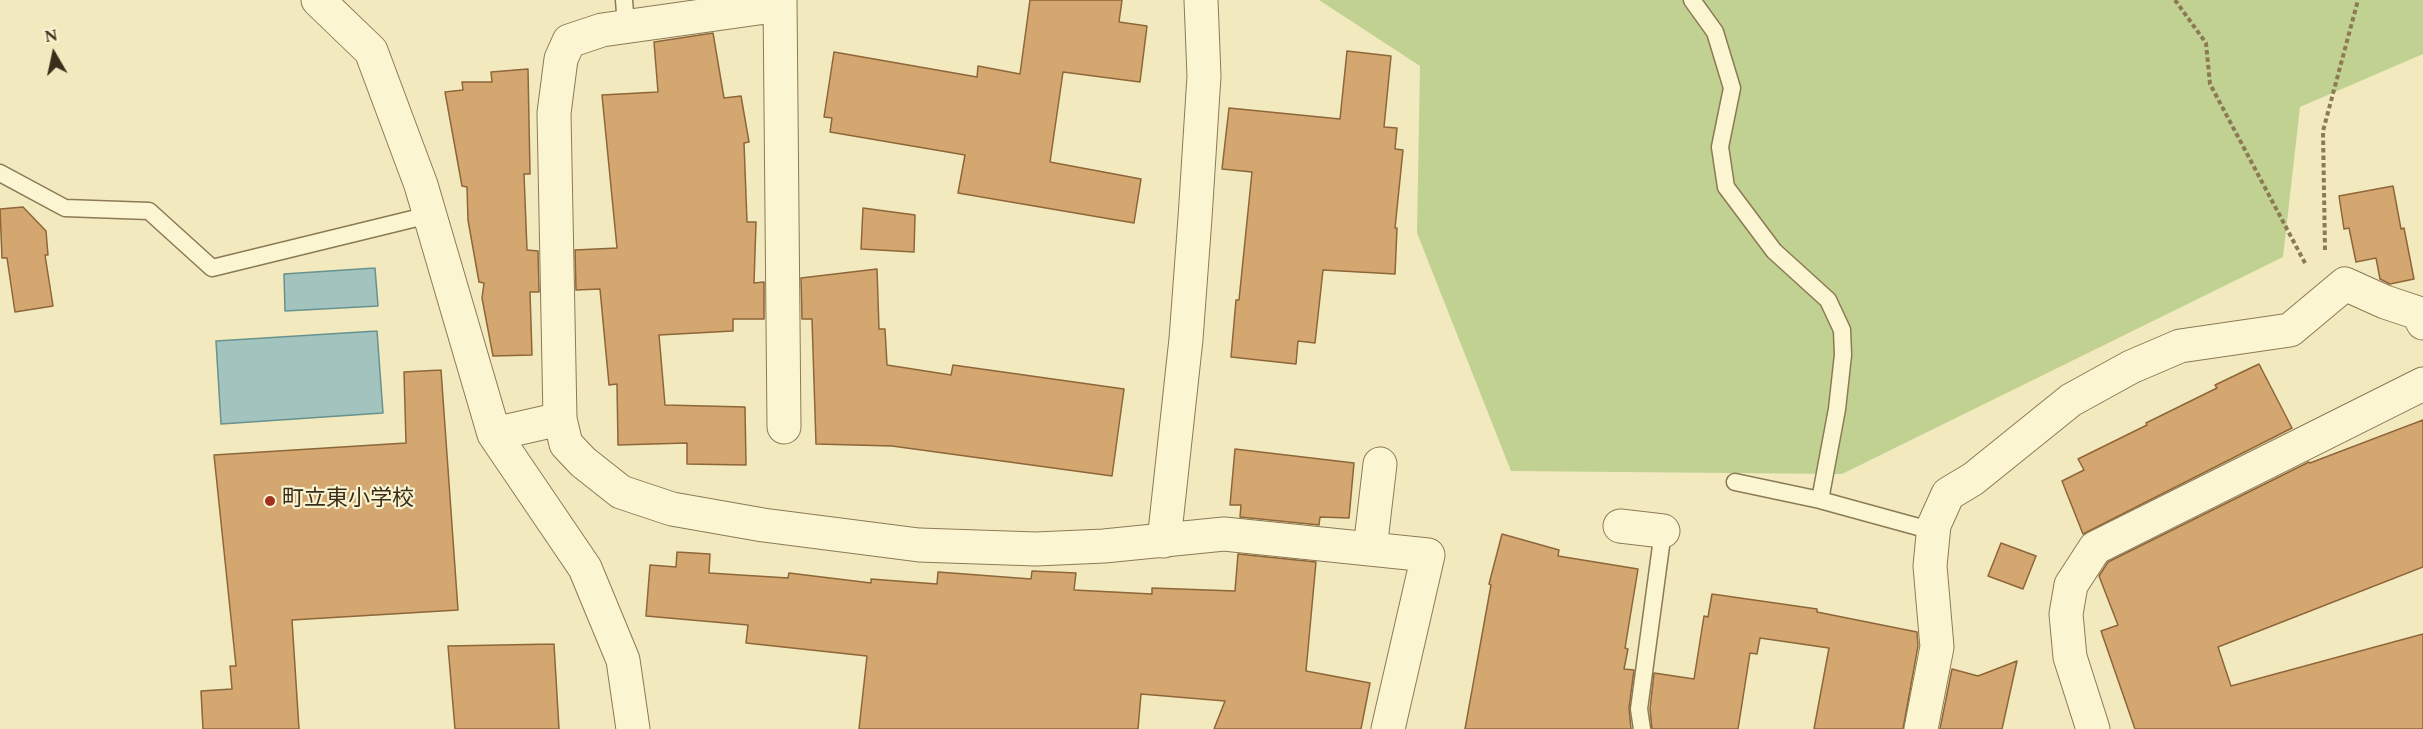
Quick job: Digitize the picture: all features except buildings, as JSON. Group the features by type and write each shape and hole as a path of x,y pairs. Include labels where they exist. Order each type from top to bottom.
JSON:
{"street":[{"path":"318,0 371,51 421,185 494,435 585,568 623,660 633,729"},
{"path":"1164,541 1186,339 1195,218 1204,76 1201,0"},
{"path":"784,427 780,2 625,13 602,30 568,41 561,59 554,113 560,419 566,444 583,462 621,492 672,509 763,525 919,545 1036,549 1164,541 1224,534 1428,555 1388,729"},
{"path":"1921,729 1937,647 1930,566 1934,525 1948,494 1973,479 2071,400 2131,367 2180,346 2290,330 2345,284 2421,316"},
{"path":"2093,729 2070,657 2066,614 2071,585 2095,548 2423,384"},
{"path":"494,435 560,419"},
{"path":"1370,549 1380,464"},
{"path":"1620,526 1663,531"}],"lane":[{"path":"1692,0 1715,32 1732,88 1720,147 1726,187 1774,252 1828,300 1842,330 1843,355 1837,409 1821,500"},
{"path":"0,173 65,208 149,211 212,268 429,215"},
{"path":"1735,482 1821,500 1934,531"},
{"path":"1642,729 1639,709 1663,531"}],"path":[{"path":"2175,0 2206,43 2210,84 2325,302"},
{"path":"2325,302 2323,131 2358,0"}],"green space":[{"path":"1319,0 2423,0 2423,54 2300,107 2283,257 1842,474 1511,471 1417,233 1420,66"}],"water":[{"path":"375,268 378,306 285,311 284,274"},
{"path":"377,331 383,413 221,424 216,341"}],"place":[{"name":"町立東小学校","path":"270,501"}]}
